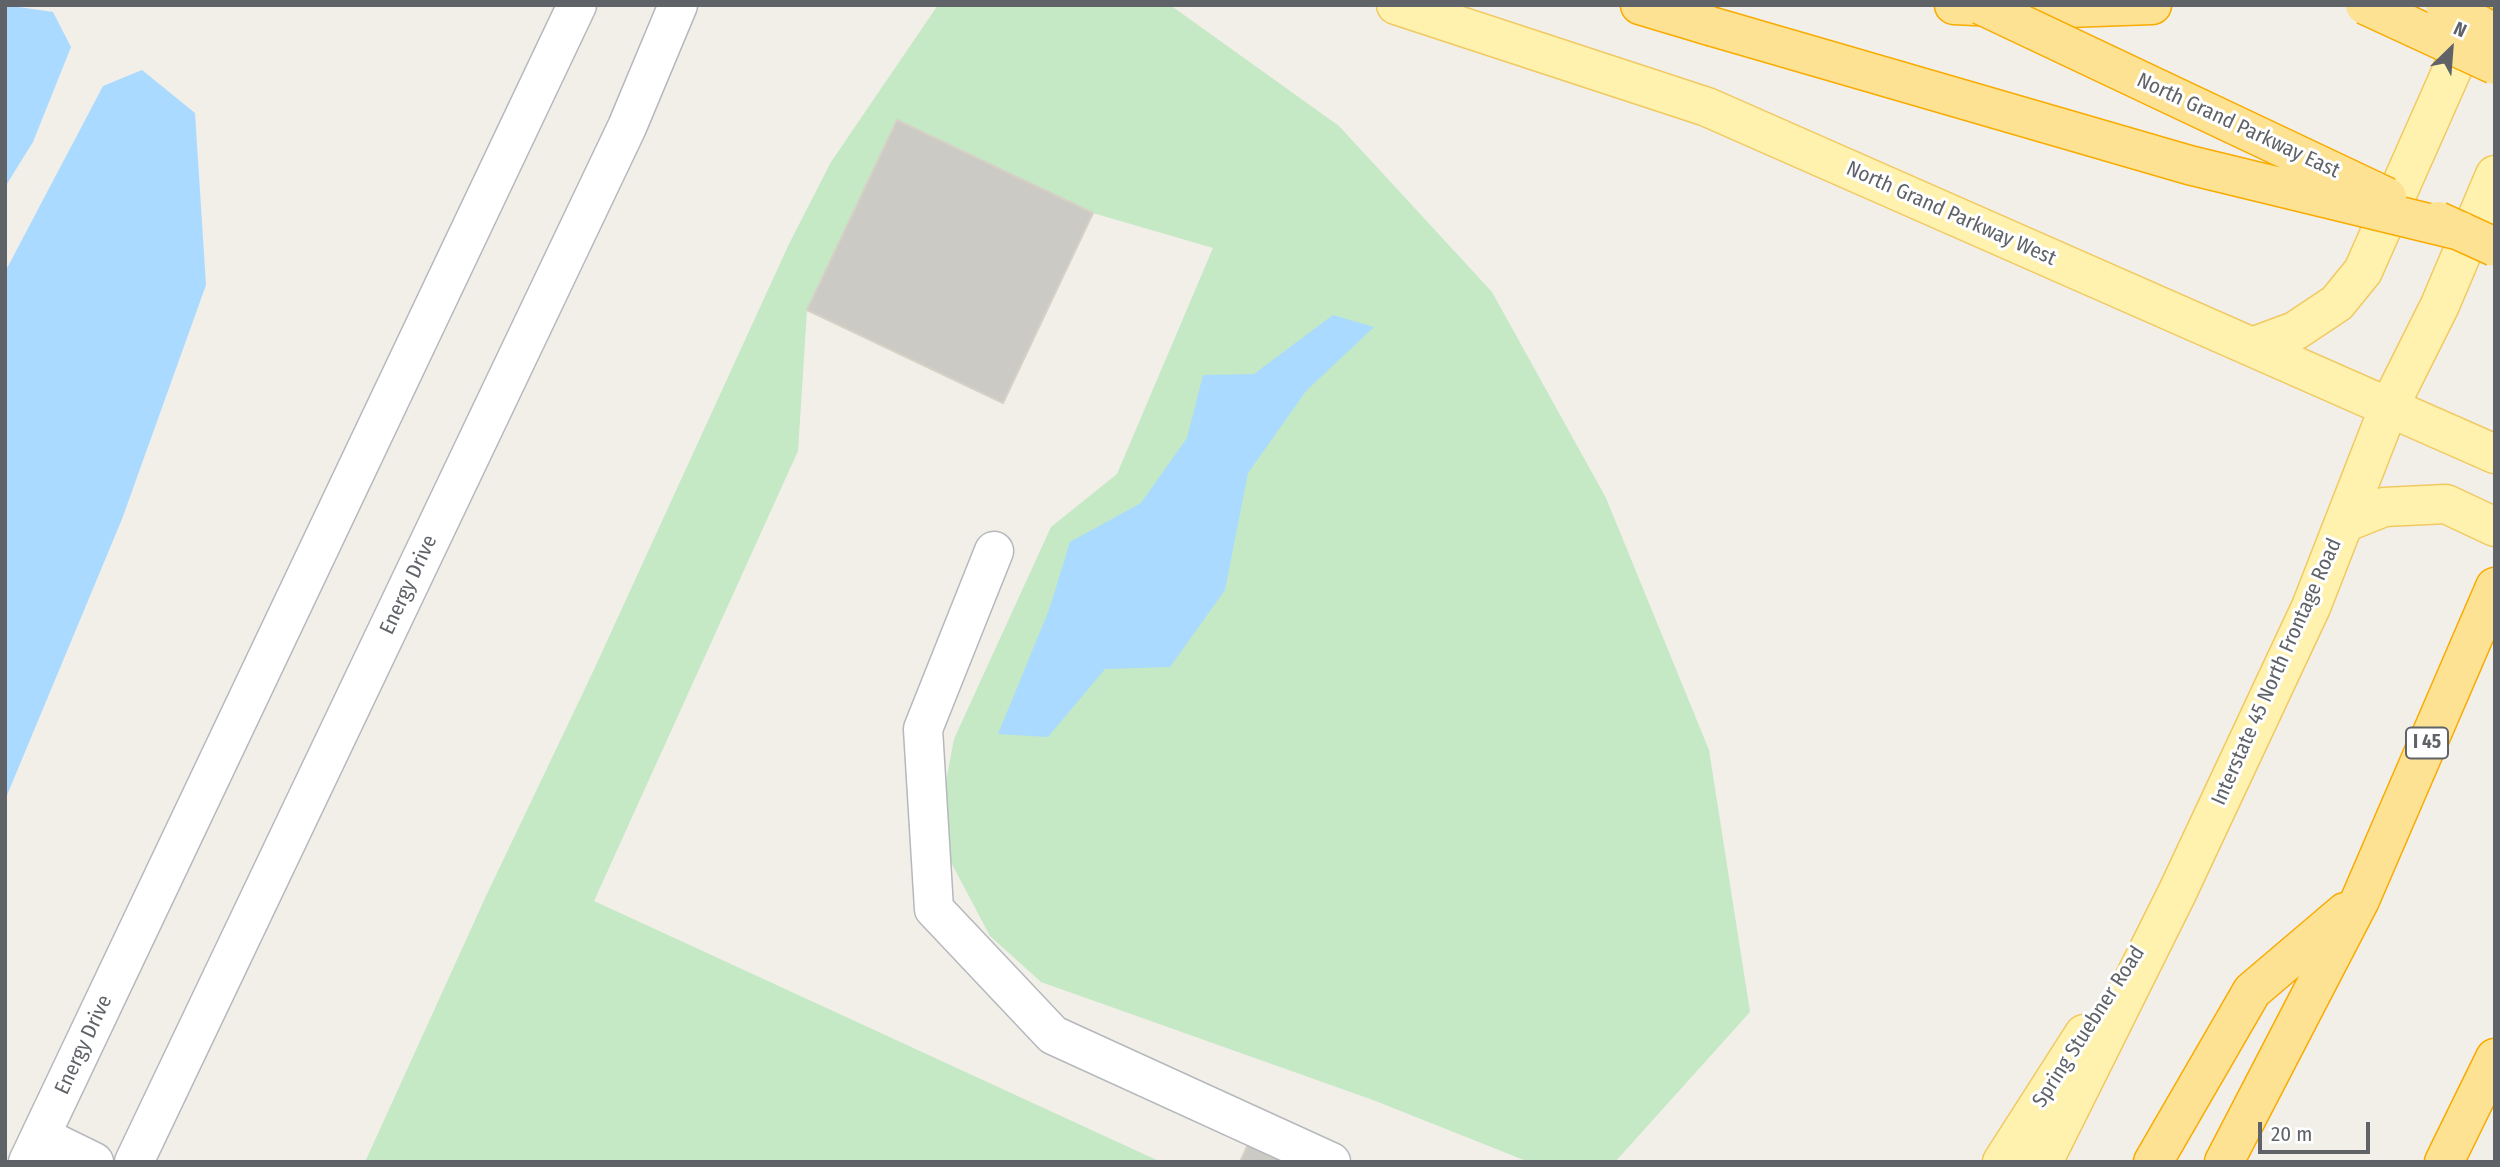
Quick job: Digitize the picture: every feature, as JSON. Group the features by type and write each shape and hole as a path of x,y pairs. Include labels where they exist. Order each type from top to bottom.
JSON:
{"highway":[{"path":"1640,5 2189,165 2461,231"},
{"path":"1954,5 2038,9 2152,5"},
{"name":"North Grand Parkway East","path":"1980,5 2495,247"},
{"path":"2365,5 2495,65"},
{"path":"2445,5 2495,34"},
{"name":"I 45","path":"2224,1162 2360,900 2495,587"},
{"path":"2153,1162 2252,991 2360,900"},
{"path":"2444,1162 2495,1058"}],"main road":[{"name":"North Grand Parkway West","path":"1396,5 1707,107 2481,448"},
{"path":"2252,347 2295,331 2337,303 2363,271 2481,5"},
{"name":"Interstate 45 North Frontage Road","path":"2043,1162 2176,893 2311,607 2389,407 2440,305 2495,175"},
{"path":"2344,523 2384,507 2446,504 2495,527"},
{"name":"Spring Stuebner Road","path":"2002,1162 2176,893"}],"street":[{"name":"Energy Drive","path":"94,1162 35,1149 577,5"},
{"name":"Energy Drive","path":"134,1162 627,127 678,5"},
{"path":"994,551 923,729 933,909 1053,1035 1331,1162"}],"green space":[{"path":"938,5 1170,5 1339,126 1492,292 1606,498 1709,750 1750,1012 1615,1162 1529,1162 1373,1100 1041,982 990,936 936,834 954,739 1051,527 1117,474 1213,248 1093,213 897,120 807,310 798,451 594,901 1161,1162 365,1162 789,244 831,162"}],"water":[{"path":"5,5 53,12 71,47 33,142 5,187"},
{"path":"142,70 195,113 206,285 122,519 5,800 5,272 103,86"},
{"path":"1333,315 1374,327 1306,391 1248,473 1225,590 1170,667 1105,669 1048,737 998,734 1049,610 1070,542 1141,503 1187,438 1203,375 1254,374"}],"building":[{"path":"897,120 1093,213 1003,403 807,310"},
{"path":"1255,1129 1291,1162 1240,1162"}]}
